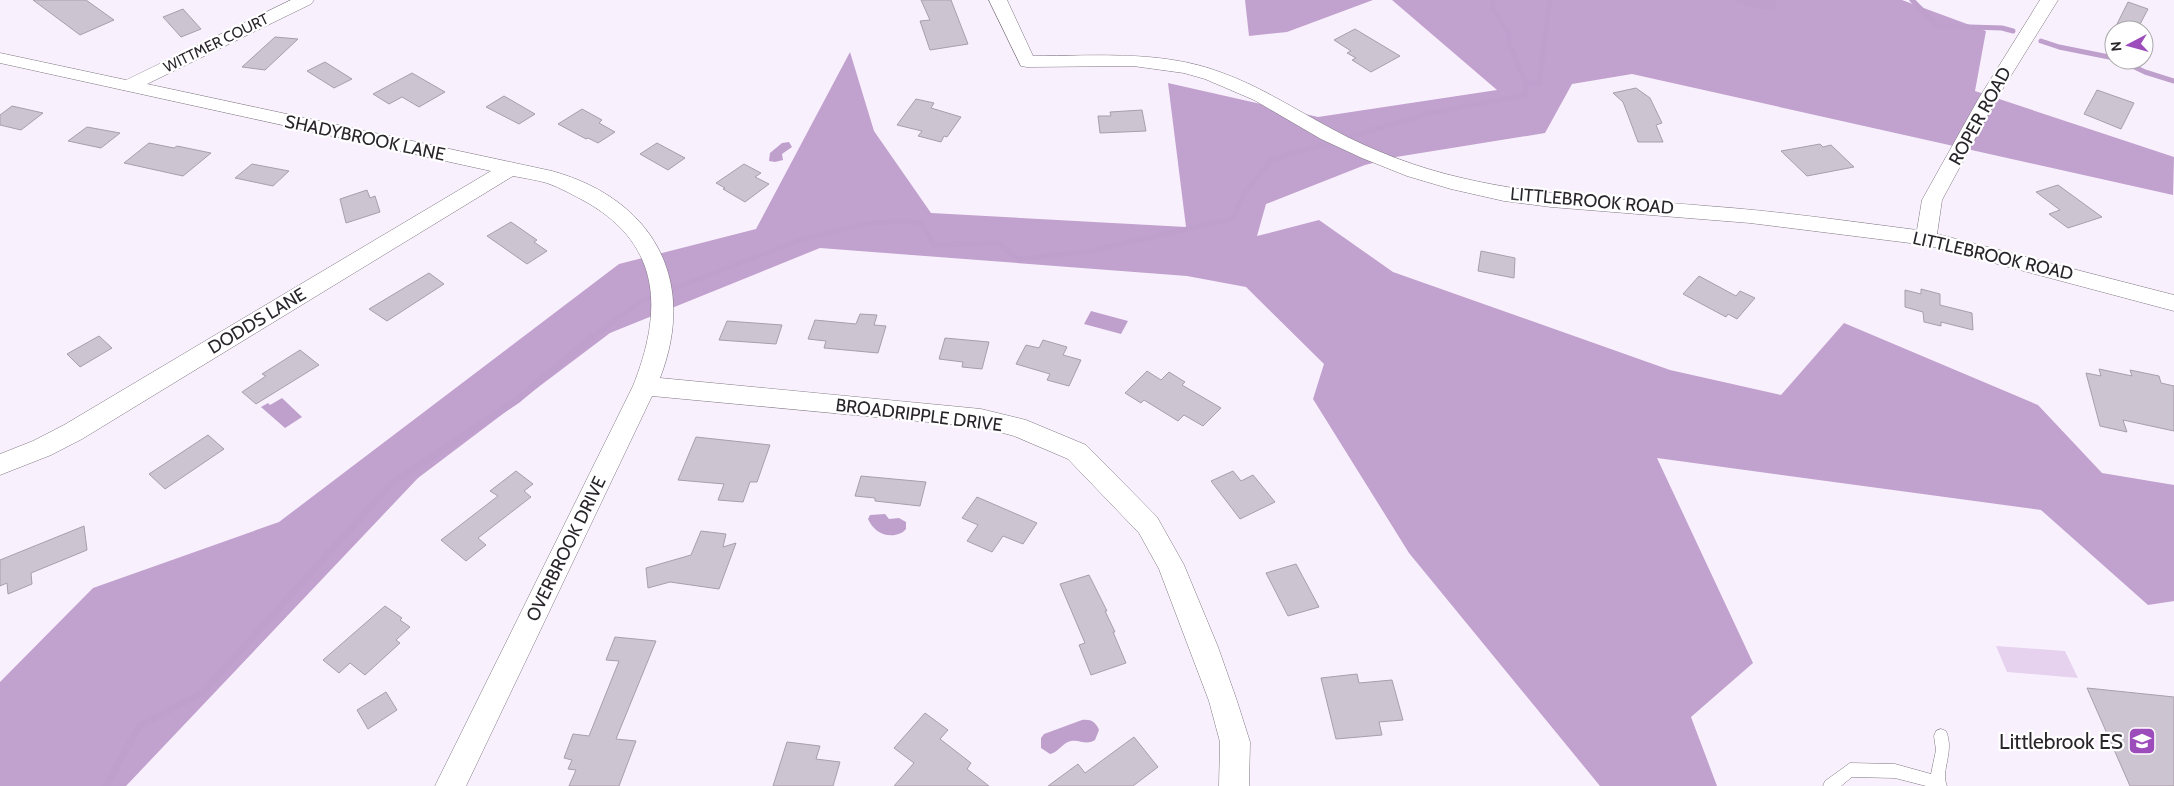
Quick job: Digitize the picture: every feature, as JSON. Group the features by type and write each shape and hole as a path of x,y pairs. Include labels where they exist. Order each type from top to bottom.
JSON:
{"street":[{"name":"WITTMER COURT","path":"128,86 304,0"},
{"name":"LITTLEBROOK ROAD","path":"998,0 1027,62 1133,60 1185,68 1237,84 1328,135 1350,145 1414,171 1458,184 1504,194 1552,200 1750,216 1926,238 2174,303"},
{"name":"ROPER ROAD","path":"1926,238 1932,200 1988,98 2050,0"},
{"name":"SHADYBROOK LANE","path":"0,58 552,178 576,187 602,201 621,215 637,231 656,264 664,307"},
{"name":"DODDS LANE","path":"0,465 42,448 73,432 510,169"},
{"name":"OVERBROOK DRIVE","path":"450,786 645,386 659,348 664,307"},
{"name":"BROADRIPPLE DRIVE","path":"645,386 981,418 1017,427 1077,452 1148,525 1171,565 1204,647 1235,742 1234,786"}],"lane":[{"path":"1830,786 1850,770 1894,771 1938,784 1943,750 1941,736"}],"shaded area":[{"path":"1245,0 1373,0 1287,32 1249,36"},
{"path":"1392,0 1902,0 1986,31 1975,91 2174,157 2173,195 1632,74 1572,84 1545,133 1396,157 1365,165 1266,204 1257,236 1319,220 1393,272 1670,370 1781,395 1844,323 2038,405 2102,473 2174,485 2174,601 2148,605 2041,510 1657,458 1753,663 1691,717 1717,786 1600,786 1409,553 1313,399 1324,364 1246,287 1187,276 820,248 610,333 418,478 126,786 0,786 0,682 93,588 279,522 619,264 756,229 850,52 874,131 931,213 1186,227 1168,83 1318,117 1497,90"},
{"path":"1733,0 1775,0 1777,5 1772,10 1753,8"},
{"path":"789,142 792,147 782,154 783,160 769,161 770,153 782,143"},
{"path":"1091,311 1128,321 1121,334 1084,324"},
{"path":"282,398 302,417 285,428 261,407 268,403 270,405"},
{"path":"885,514 889,519 899,518 906,522 906,529 898,534 882,534 874,528 868,519 870,515"},
{"path":"1996,646 2065,651 2078,678 2007,672"},
{"path":"1082,720 1091,721 1096,725 1099,730 1095,740 1091,742 1071,741 1050,754 1041,748 1041,738 1044,734"}],"building":[{"path":"33,0 86,0 114,20 80,35"},
{"path":"921,0 951,0 968,44 930,50 920,21 930,20"},
{"path":"2128,2 2148,9 2142,20 2119,20"},
{"path":"183,9 201,29 181,37 163,17"},
{"path":"1355,29 1400,56 1371,72 1352,60 1356,58 1347,53 1351,51 1334,40"},
{"path":"275,37 298,39 265,70 242,67"},
{"path":"325,62 352,79 334,88 307,71"},
{"path":"412,73 445,92 419,107 402,97 389,104 373,94"},
{"path":"1636,88 1650,98 1662,123 1656,125 1663,142 1638,142 1623,102 1613,93"},
{"path":"2097,90 2134,103 2121,129 2084,114"},
{"path":"504,96 535,114 519,124 486,107"},
{"path":"916,99 934,103 931,108 961,117 947,137 944,136 941,142 918,136 922,131 897,125"},
{"path":"12,106 43,113 21,130 0,125 0,115"},
{"path":"582,109 602,120 599,123 615,132 598,143 588,138 586,139 558,124"},
{"path":"1142,110 1146,131 1100,133 1098,116 1111,116 1110,112"},
{"path":"87,127 120,133 101,148 68,141"},
{"path":"149,143 211,153 183,176 124,163"},
{"path":"657,143 685,158 668,170 640,154"},
{"path":"1820,144 1823,147 1831,145 1854,167 1807,176 1781,151"},
{"path":"252,164 289,171 273,186 235,178"},
{"path":"744,164 761,173 755,177 769,184 745,202 716,183"},
{"path":"2058,185 2102,217 2068,228 2049,214 2060,210 2036,192"},
{"path":"367,190 370,198 375,196 380,212 346,223 340,199"},
{"path":"511,222 537,240 534,242 547,251 527,264 487,236"},
{"path":"1481,251 1515,258 1514,278 1478,271"},
{"path":"429,273 444,284 387,321 369,309"},
{"path":"1699,276 1736,296 1740,291 1755,298 1737,319 1728,314 1726,317 1683,294"},
{"path":"1921,289 1940,294 1940,305 1972,313 1973,330 1941,322 1941,326 1924,322 1923,312 1905,307 1905,290 1921,294"},
{"path":"860,314 877,315 874,325 886,326 878,353 824,348 826,341 808,339 815,320 856,324"},
{"path":"727,321 782,325 776,344 719,340"},
{"path":"99,336 112,348 80,367 67,354"},
{"path":"945,338 989,342 982,369 962,367 963,362 939,359"},
{"path":"1043,340 1067,347 1063,355 1081,360 1069,386 1047,380 1050,374 1016,364 1026,345 1039,348"},
{"path":"300,350 319,365 256,404 242,392 266,376 262,374"},
{"path":"2099,369 2132,376 2130,370 2159,376 2161,383 2174,386 2174,431 2123,420 2127,432 2100,426 2086,373 2101,376"},
{"path":"1147,371 1161,380 1169,372 1185,382 1182,385 1221,408 1203,426 1184,415 1178,421 1144,400 1141,403 1125,393"},
{"path":"208,435 224,449 165,489 149,474"},
{"path":"696,437 770,445 757,482 750,482 743,502 718,500 724,484 678,480"},
{"path":"516,471 533,484 524,491 531,497 478,538 486,545 466,561 441,540 498,496 490,491"},
{"path":"1233,471 1241,481 1253,475 1275,502 1240,519 1211,481"},
{"path":"861,476 926,482 920,506 875,501 875,498 855,496"},
{"path":"977,497 1037,523 1023,544 1003,536 992,552 967,541 978,525 962,518"},
{"path":"84,526 87,550 31,573 32,584 8,594 7,583 0,586 0,560"},
{"path":"701,531 726,534 723,547 736,543 719,589 670,582 648,588 646,568 691,555"},
{"path":"1296,564 1319,607 1288,616 1266,573"},
{"path":"1089,575 1107,611 1105,611 1126,663 1091,675 1079,645 1085,643 1060,584"},
{"path":"385,606 402,618 400,620 410,627 396,640 400,643 365,675 350,663 339,673 323,660"},
{"path":"615,637 656,641 616,739 636,741 619,786 569,786 576,770 568,769 572,760 564,758 573,734 589,736 619,661 606,660"},
{"path":"1357,674 1359,683 1392,680 1403,720 1379,722 1382,735 1336,739 1321,678"},
{"name":"Littlebrook ES","path":"2087,688 2174,697 2174,786 2130,786"},
{"path":"386,692 397,710 368,729 357,710"},
{"path":"925,713 948,730 940,739 971,763 967,769 989,786 894,786 914,763 894,748"},
{"path":"1134,737 1158,767 1133,786 1048,786 1078,764 1085,773"},
{"path":"787,742 820,746 816,759 840,762 833,786 773,786"}],"waterway":[{"path":"1493,0 1492,7 1509,33 1509,43 1526,83"},
{"path":"1526,83 1539,83 1550,0"},
{"path":"1912,0 1938,26 2002,28 2013,31"},
{"path":"2041,41 2059,47 2104,56"},
{"path":"2141,70 2174,81"},
{"path":"590,339 641,301 800,240 864,224 904,221 922,223 934,245 998,243 1018,259 1090,251 1232,219 1245,192 1271,160 1431,113 1525,95 1526,83"},
{"path":"106,786 139,726 202,693 391,484 517,400 592,337"}],"place":[{"name":"Littlebrook ES","path":"2142,741"}]}
